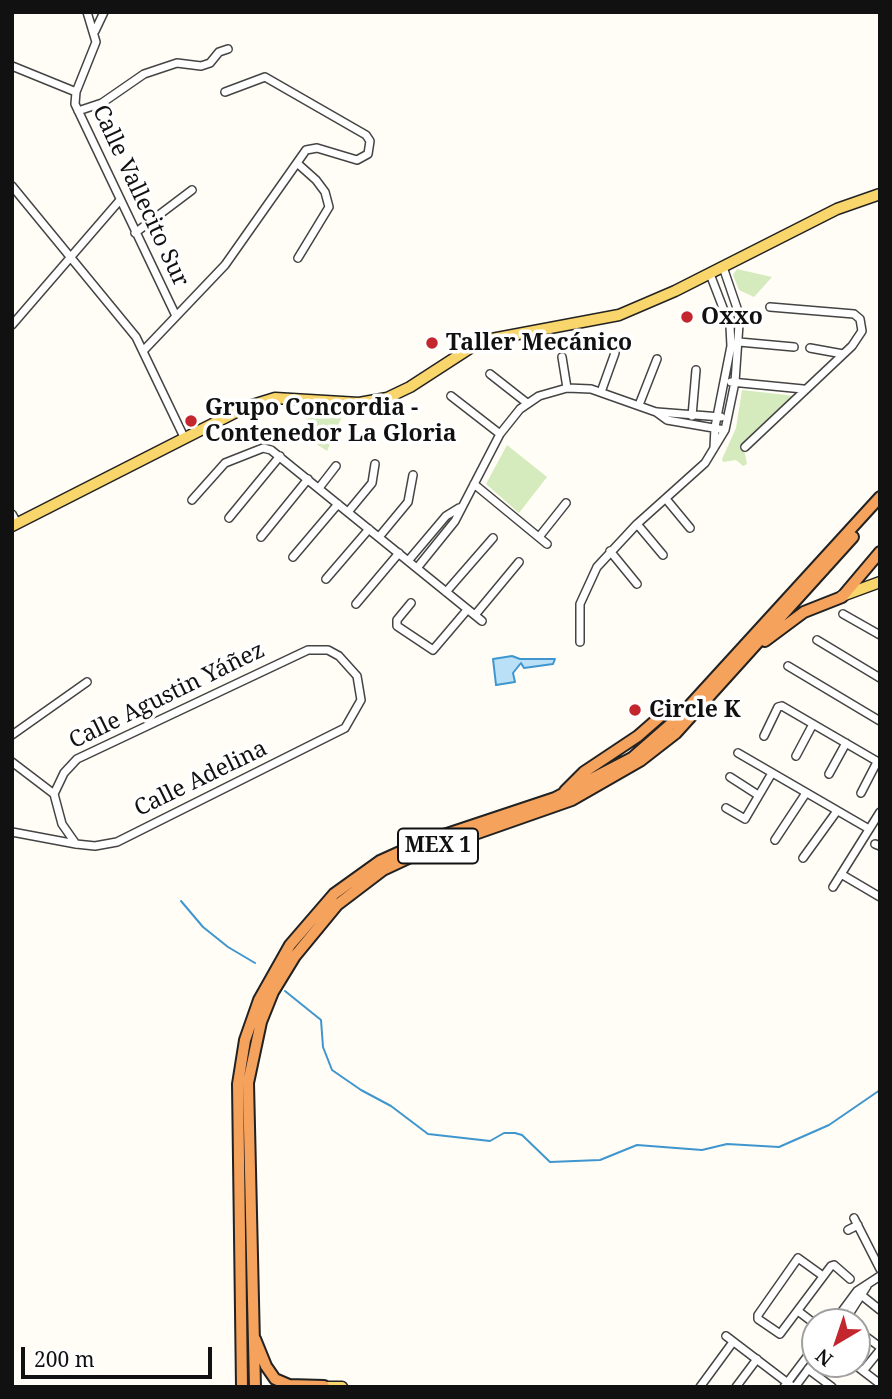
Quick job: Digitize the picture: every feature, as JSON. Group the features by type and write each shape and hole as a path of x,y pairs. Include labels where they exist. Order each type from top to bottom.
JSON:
{"highway":[{"name":"MEX 1","path":"242,1387 238,1084 245,1040 273,971 290,945 324,905 362,872 420,843 562,795 612,771 669,727 880,497"},
{"name":"MEX 1","path":"255,1387 248,1083 261,1022 295,956 337,905 383,870 415,855 572,800 630,769 676,733 880,508"},
{"path":"746,657 804,612 842,597 880,552"},
{"path":"562,795 578,777 638,736 662,715"},
{"path":"252,1331 266,1366 275,1378 289,1385 323,1387"}],"main road":[{"path":"14,521 246,407 275,398 359,403 387,398 410,387 481,341 619,315 710,274 836,209 880,194"},
{"path":"842,597 880,582"},
{"path":"323,1387 342,1387"}],"street":[{"path":"87,12 95,31"},
{"path":"12,66 76,92 93,51 95,31 104,12"},
{"path":"78,111 102,103 144,74 177,63 201,66 210,63 219,52 228,49"},
{"path":"144,350 225,265 311,147 360,160 368,154 370,141 362,133 265,77 225,92"},
{"name":"Calle Vallecito Sur","path":"76,92 78,111 176,316"},
{"path":"297,163 325,192 329,207 298,258"},
{"path":"12,186 144,350 184,438"},
{"path":"135,233 192,190"},
{"path":"12,325 120,200"},
{"path":"580,642 578,615 583,593 610,551 705,463 725,430 735,382 739,324 738,311 723,267"},
{"path":"710,274 730,326 725,381 715,427 714,449"},
{"path":"745,447 860,337 862,323 858,316 849,313 770,307"},
{"path":"730,326 739,324"},
{"path":"739,342 794,347"},
{"path":"810,348 842,354"},
{"path":"601,392 615,353"},
{"path":"562,358 567,388"},
{"path":"639,405 657,359"},
{"path":"692,416 696,370"},
{"path":"490,374 527,403"},
{"path":"725,381 803,389"},
{"path":"417,568 455,521 459,508 500,434 527,403 567,388 601,392 656,412 667,420 725,430"},
{"path":"451,396 500,434"},
{"path":"656,412 729,419"},
{"path":"192,500 225,463 263,448 271,450 482,621"},
{"path":"229,518 280,456"},
{"path":"348,512 372,483 375,464"},
{"path":"319,488 336,466"},
{"path":"379,537 408,502 413,475"},
{"path":"261,537 308,479"},
{"path":"474,484 547,544"},
{"path":"666,499 690,528"},
{"path":"539,537 566,503"},
{"path":"293,557 338,504"},
{"path":"408,561 446,516 459,508"},
{"path":"637,524 663,555"},
{"path":"326,579 369,529"},
{"path":"446,592 493,538"},
{"path":"610,551 637,583"},
{"path":"356,604 399,553"},
{"path":"475,615 519,562"},
{"path":"411,603 397,620 397,626 433,650 467,610"},
{"path":"844,614 880,635"},
{"path":"817,640 880,677"},
{"name":"Calle Agustin Yáñez","path":"54,794 64,773 77,759 308,650 328,650 349,663 357,676"},
{"path":"788,666 880,721"},
{"name":"Calle Adelina","path":"12,832 94,846 117,842 337,733 352,720 358,710 361,689 357,676"},
{"path":"12,736 87,682"},
{"path":"764,736 780,706 846,743 878,763 861,793"},
{"path":"796,756 813,724"},
{"path":"829,775 846,743"},
{"path":"738,753 869,830"},
{"path":"12,762 54,794 62,824 76,844"},
{"path":"726,808 744,819 772,773"},
{"path":"730,777 758,795"},
{"path":"775,839 806,793"},
{"path":"803,858 837,811"},
{"path":"833,887 880,811"},
{"path":"841,874 880,897"},
{"path":"848,1230 856,1221 880,1269"},
{"path":"824,1276 800,1258 757,1318 780,1334 834,1265 850,1279"},
{"path":"847,1308 867,1285 880,1276"},
{"path":"860,1294 880,1310"},
{"path":"853,1308 860,1294"},
{"path":"726,1336 790,1386 801,1368"},
{"path":"700,1387 733,1342"},
{"path":"740,1385 757,1359"}],"green space":[{"path":"737,269 772,277 754,297 739,290 733,275"},
{"path":"742,390 795,396 744,449 747,464 743,466 736,460 723,462 722,459 736,428"},
{"path":"306,402 346,407 327,451 315,443 305,415"},
{"path":"507,445 547,477 519,513 486,484"}],"water":[{"path":"512,656 520,659 555,659 553,664 524,668 521,663 513,673 515,682 496,685 493,659"}],"waterway":[{"path":"181,901 203,927 228,947 255,963"},
{"path":"285,991 321,1020 323,1047 332,1070 391,1106 428,1134 490,1141 504,1133 515,1133 522,1135 550,1162 600,1160 637,1145 702,1150 727,1144 779,1147 829,1125 880,1090"}],"place":[{"name":"Oxxo","path":"687,317"},
{"name":"Taller Mecánico","path":"432,343"},
{"name":"Grupo Concordia - Contenedor La Gloria","path":"191,421"},
{"name":"Circle K","path":"635,710"}]}
